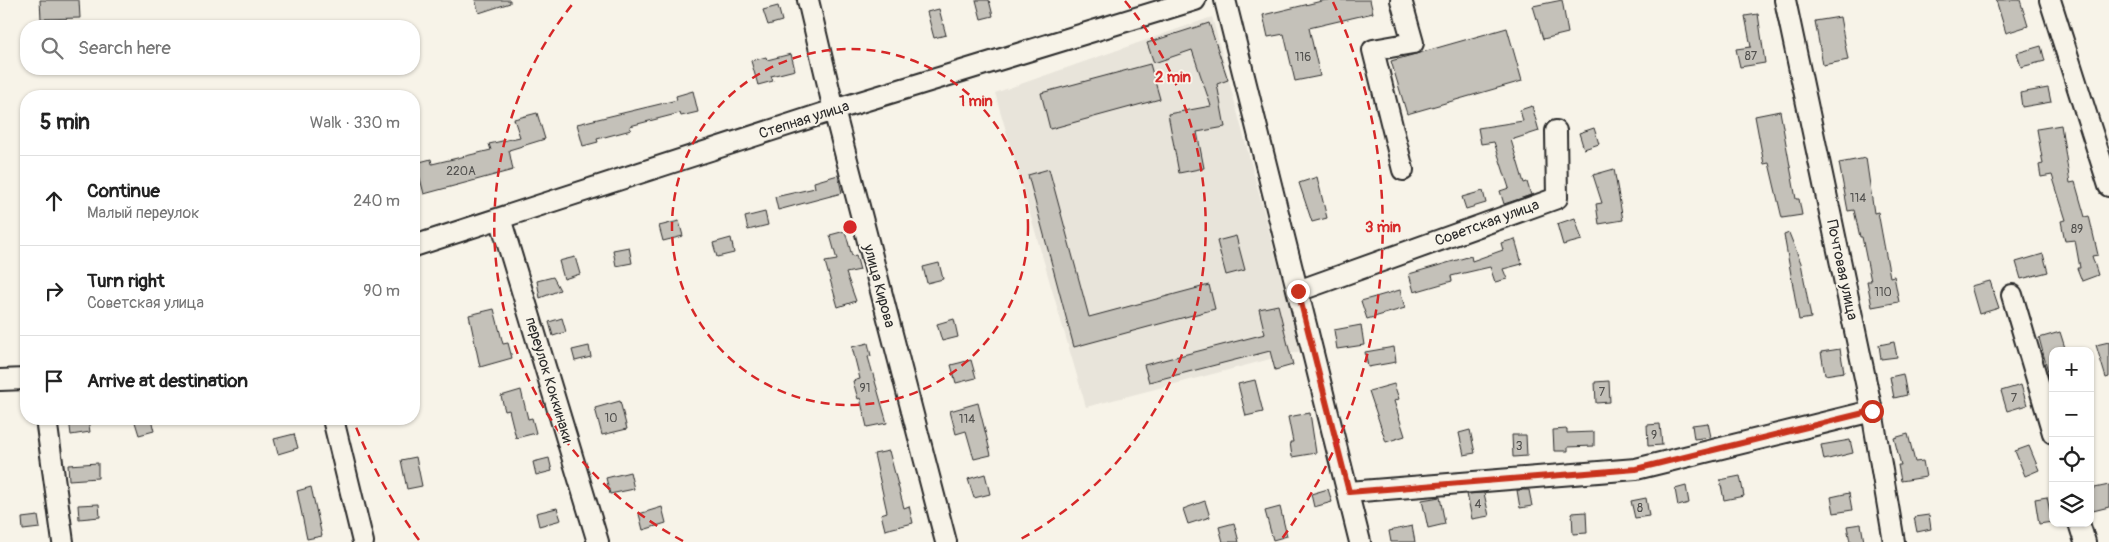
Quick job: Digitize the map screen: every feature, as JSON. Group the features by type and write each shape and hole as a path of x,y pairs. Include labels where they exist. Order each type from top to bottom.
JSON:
{"street":[{"name":"улица Кирова","path":"808,0 834,110 946,542"},
{"name":"Степная улица","path":"420,244 834,110 1196,0"},
{"path":"1224,0 1349,492 1359,542"},
{"path":"1402,0 1414,43 1373,50 1403,170"},
{"name":"Почтовая улица","path":"1785,0 1872,411 1894,542"},
{"path":"2050,0 2109,186"},
{"name":"Советская улица","path":"1298,291 1557,198 1556,131"},
{"name":"переулок Коккинаки","path":"500,218 598,542"},
{"path":"2012,294 2049,419"},
{"path":"0,380 20,378"},
{"path":"1349,492 1636,469 1872,411"},
{"path":"47,425 63,542"},
{"path":"334,425 363,542"},
{"path":"2081,527 2085,542"}],"shaded area":[{"path":"1212,17 1301,351 1086,407 995,93"}],"building":[{"path":"40,0 79,0 80,18 41,19"},
{"path":"475,0 510,0 510,3 479,13"},
{"path":"976,0 989,0 993,16 981,19"},
{"path":"1326,0 1370,0 1373,13 1309,28 1320,76 1295,81 1284,34 1268,37 1263,15"},
{"path":"1562,0 1568,33 1543,39 1533,6"},
{"path":"1996,0 2020,0 2028,26 2006,33"},
{"path":"778,6 782,21 768,25 763,10"},
{"path":"939,9 946,35 934,38 927,12"},
{"path":"1758,14 1765,63 1740,67 1736,49 1751,47 1745,16"},
{"path":"1840,17 1848,60 1823,65 1815,21"},
{"path":"1209,23 1228,80 1217,84 1225,127 1197,132 1204,168 1179,173 1168,114 1211,106 1192,50 1154,63 1147,43"},
{"path":"1507,28 1522,81 1407,114 1391,61"},
{"path":"2041,46 2045,61 2021,67 2017,53"},
{"path":"791,54 795,70 771,76 773,81 758,85 751,61 766,57 767,60"},
{"path":"1150,64 1160,99 1050,129 1041,93"},
{"path":"2048,88 2051,102 2022,107 2020,93"},
{"path":"693,91 698,112 681,116 680,113 630,126 631,130 597,139 598,142 583,146 577,124 677,100 676,96"},
{"path":"1532,106 1539,131 1511,140 1524,183 1527,182 1531,195 1504,204 1500,191 1509,188 1494,142 1481,144 1478,128 1523,121 1520,110"},
{"path":"1780,111 1796,199 1799,199 1802,215 1782,218 1769,163 1764,164 1755,116"},
{"path":"537,113 545,139 509,150 513,170 424,194 420,178 420,162 431,159 432,164 491,150 489,144 520,137 514,119"},
{"path":"2061,125 2070,183 2075,182 2085,217 2089,216 2098,255 2092,256 2098,275 2082,281 2077,268 2080,268 2075,240 2065,241 2061,221 2066,220 2052,175 2041,177 2039,165 2043,164 2037,129"},
{"path":"1594,128 1599,144 1584,149 1579,133"},
{"path":"1866,158 1874,213 1878,212 1890,277 1894,276 1899,302 1872,307 1867,281 1871,281 1862,237 1860,237 1854,210 1848,211 1839,163"},
{"path":"1049,169 1089,317 1209,285 1215,309 1074,347 1028,175"},
{"path":"1614,169 1623,220 1599,224 1596,204 1602,203 1593,175"},
{"path":"838,175 842,193 778,210 775,197 815,188 814,182"},
{"path":"1317,177 1327,218 1312,222 1299,183"},
{"path":"1483,191 1486,203 1466,209 1462,197"},
{"path":"765,212 768,225 748,230 745,217"},
{"path":"1575,218 1582,240 1563,245 1557,224"},
{"path":"679,221 683,236 663,241 659,226"},
{"path":"845,231 852,256 856,255 860,270 846,273 856,301 838,307 825,262 837,260 830,235"},
{"path":"1789,233 1801,263 1811,318 1799,320 1784,235"},
{"path":"1236,236 1245,270 1226,275 1217,241"},
{"path":"731,238 734,253 717,257 713,243"},
{"path":"1515,239 1522,264 1503,269 1507,279 1495,282 1490,267 1451,276 1452,281 1414,292 1409,274 1471,256 1472,261 1503,250 1501,243"},
{"path":"629,247 632,263 616,266 613,250"},
{"path":"2043,254 2048,272 2021,279 2016,262"},
{"path":"575,257 580,274 564,279 559,261"},
{"path":"939,263 943,279 927,283 923,267"},
{"path":"553,277 560,290 540,298 537,281"},
{"path":"1990,281 1999,308 1979,314 1971,286"},
{"path":"1400,290 1405,308 1367,319 1361,301"},
{"path":"1278,305 1293,365 1275,370 1270,351 1149,382 1144,365 1265,334 1259,309"},
{"path":"494,309 503,344 508,343 512,358 480,367 469,315"},
{"path":"562,318 566,332 553,336 549,322"},
{"path":"954,319 958,337 942,341 937,324"},
{"path":"1361,325 1364,345 1337,349 1334,330"},
{"path":"2060,332 2065,347 2049,347 2049,375 2039,338"},
{"path":"1894,342 1897,357 1881,359 1879,345"},
{"path":"2109,342 2109,377 2106,378 2096,345"},
{"path":"868,343 871,356 868,357 887,423 867,427 860,398 858,399 853,381 860,379 852,347"},
{"path":"589,346 591,357 575,361 572,350"},
{"path":"1394,347 1396,362 1368,367 1365,352"},
{"path":"1840,349 1844,372 1825,375 1821,352"},
{"path":"971,360 976,378 956,383 951,365"},
{"path":"1903,374 1907,395 1894,398 1890,377"},
{"path":"1255,380 1263,412 1246,416 1238,384"},
{"path":"1609,381 1610,402 1596,403 1595,382"},
{"path":"1394,384 1399,399 1394,401 1405,436 1386,442 1369,391"},
{"path":"2021,385 2027,405 2007,411 2001,391"},
{"path":"521,390 528,419 532,418 536,433 516,438 509,410 505,411 501,396"},
{"path":"620,401 627,429 602,435 595,408"},
{"path":"978,403 991,455 974,459 966,431 956,434 950,411"},
{"path":"1310,413 1316,453 1292,457 1290,442 1293,442 1288,417"},
{"path":"1708,423 1711,437 1694,439 1692,425"},
{"path":"1660,424 1662,445 1648,446 1647,425"},
{"path":"70,425 89,425 90,432 71,435"},
{"path":"136,425 152,425 154,431 139,435"},
{"path":"1567,429 1567,433 1594,432 1594,446 1568,447 1568,451 1554,451 1553,430"},
{"path":"1470,430 1475,453 1464,455 1459,433"},
{"path":"294,434 298,448 278,454 274,439"},
{"path":"1908,434 1915,462 1923,461 1926,477 1901,481 1898,465 1901,465 1894,438"},
{"path":"1512,435 1526,435 1527,456 1513,457"},
{"path":"1850,440 1853,453 1824,460 1821,445"},
{"path":"2029,446 2039,470 2025,476 2015,451"},
{"path":"889,451 904,508 909,506 913,523 885,530 881,514 887,512 874,454"},
{"path":"416,457 422,486 407,489 401,460"},
{"path":"549,458 552,471 536,475 533,462"},
{"path":"98,463 98,478 69,480 68,465"},
{"path":"630,472 634,489 610,494 606,478"},
{"path":"985,474 990,494 974,498 968,479"},
{"path":"1740,476 1744,496 1724,500 1720,480"},
{"path":"2109,485 2109,507 2094,511 2094,488"},
{"path":"1686,486 1689,503 1678,506 1675,489"},
{"path":"311,487 322,536 307,539 297,491"},
{"path":"1328,489 1332,502 1314,507 1311,494"},
{"path":"1517,490 1529,490 1532,506 1520,508"},
{"path":"1484,493 1489,516 1472,519 1467,494"},
{"path":"1849,493 1852,510 1834,513 1831,497"},
{"path":"1440,497 1445,524 1428,528 1422,500"},
{"path":"2047,497 2049,522 2039,524 2035,499"},
{"path":"1646,498 1649,516 1635,518 1631,501"},
{"path":"1205,501 1210,517 1188,524 1183,509"},
{"path":"99,504 100,517 79,519 78,505"},
{"path":"662,507 666,523 643,530 639,514"},
{"path":"1280,507 1287,536 1273,540 1265,511"},
{"path":"557,508 561,520 539,526 536,513"},
{"path":"1586,512 1587,533 1573,534 1572,513"},
{"path":"1929,515 1931,529 1917,532 1914,517"},
{"path":"38,516 40,528 23,530 22,518"},
{"path":"1234,523 1239,542 1223,542 1219,527"},
{"path":"1861,524 1864,542 1850,542 1847,526"},
{"path":"1412,526 1415,542 1391,542 1389,531"}],"route":[{"path":"1298,291 1349,492 1636,469 1872,411"}]}
